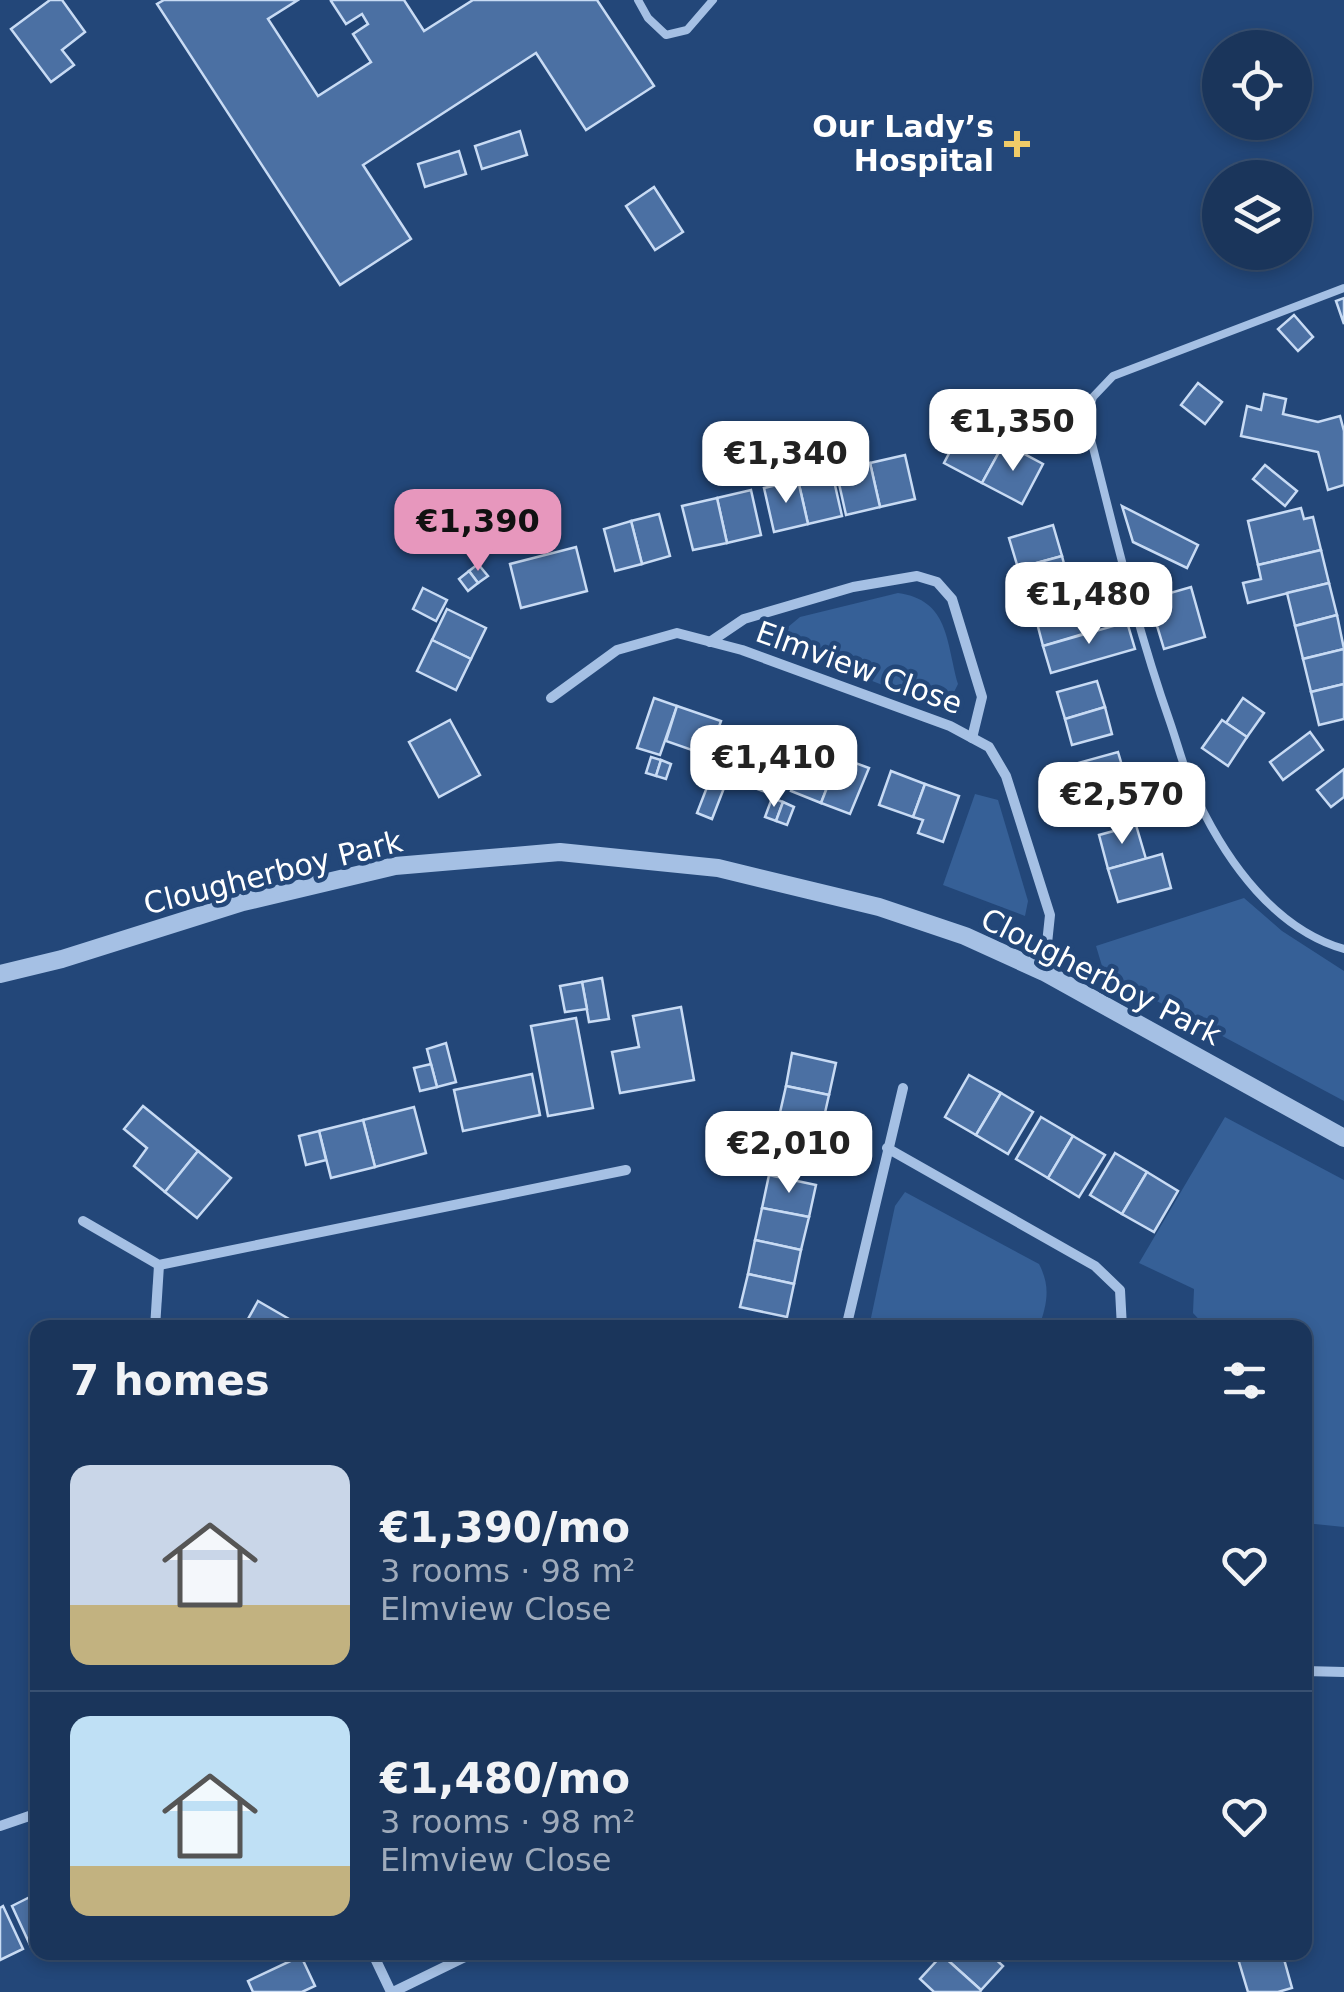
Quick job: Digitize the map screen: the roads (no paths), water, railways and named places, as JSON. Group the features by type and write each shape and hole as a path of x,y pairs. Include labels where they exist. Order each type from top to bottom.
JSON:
{"street":[{"path":"710,642 744,619 853,587 916,576 937,582 952,599 982,696 972,738"},
{"name":"Elmview Close","path":"552,698 617,650 677,633 742,650 916,713 990,747 1006,776 1050,915 1044,972"},
{"name":"Clougherboy Park","path":"0,974 62,959 244,902 395,866 560,852 718,868 879,907 965,936 1044,972 1344,1138"},
{"path":"848,1320 903,1088"},
{"path":"887,1148 1095,1266 1120,1290 1122,1320"},
{"path":"83,1222 159,1265 626,1170"},
{"path":"156,1320 159,1265"},
{"path":"1312,1671 1344,1672"},
{"path":"0,1826 30,1816"},
{"path":"376,1960 392,1992 459,1960"}],"lane":[{"path":"638,0 648,18 666,35 688,30 713,0"},
{"path":"1344,288 1113,376 1094,397 1086,420 1146,654 1197,800 1244,875 1280,916 1328,945 1344,950"}],"place":[{"name":"Our Lady’s Hospital","path":"1017,144"}]}
